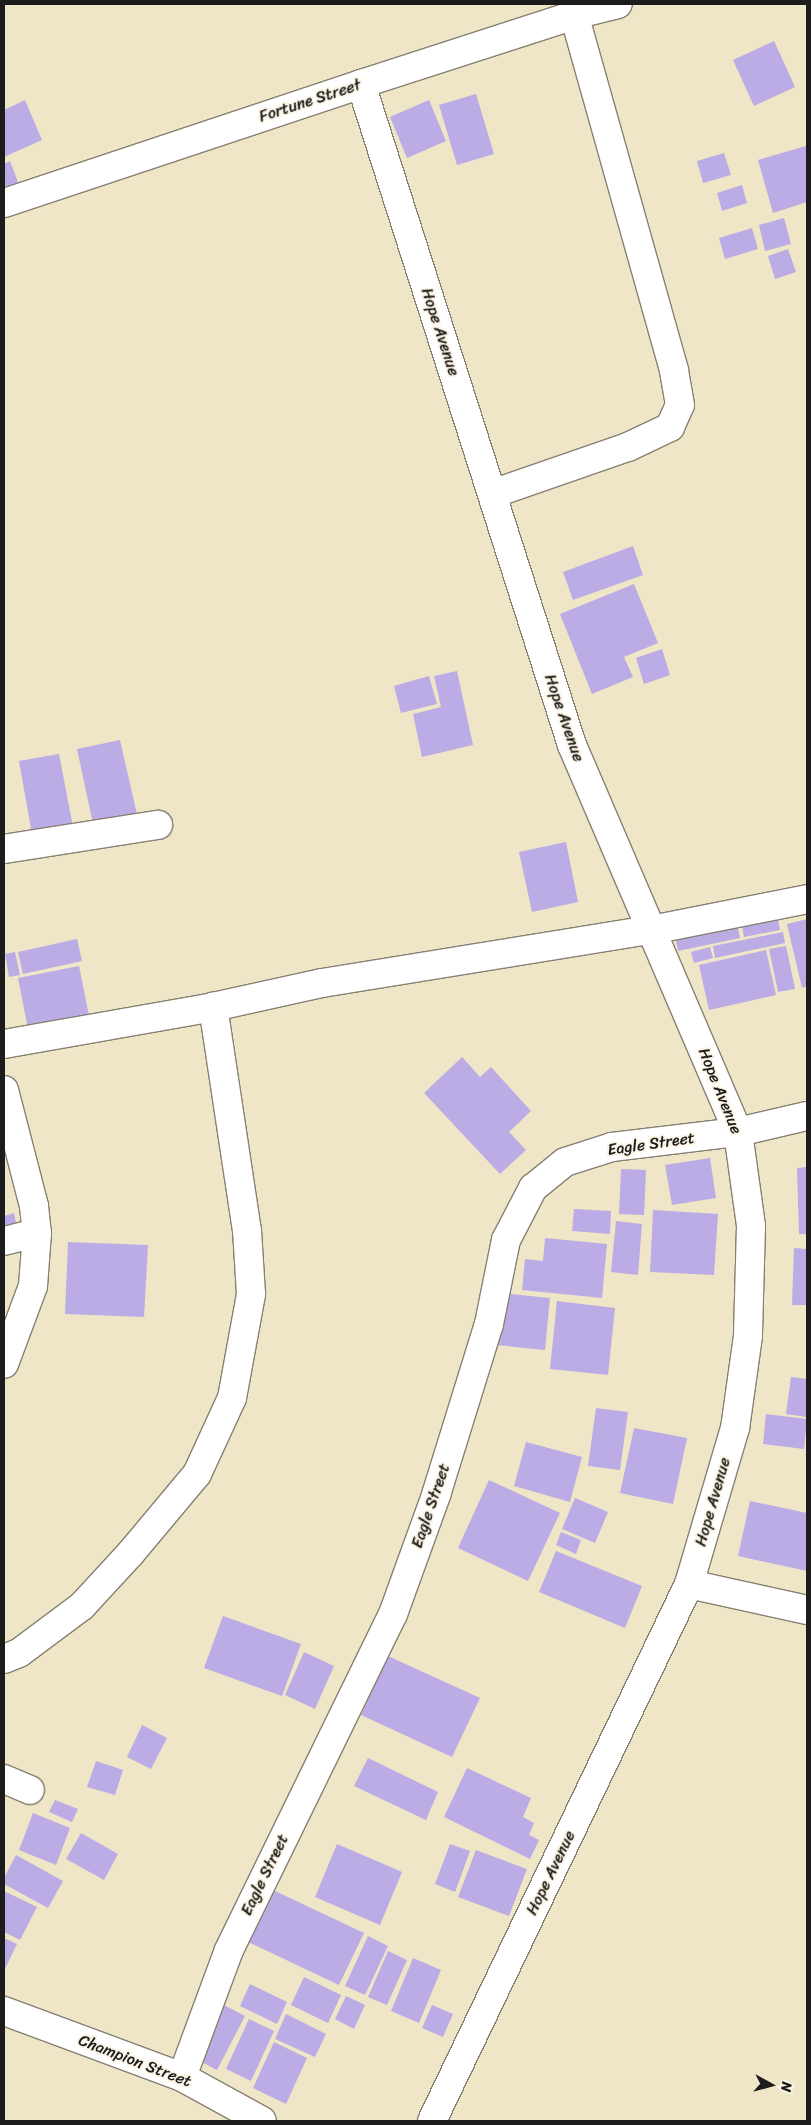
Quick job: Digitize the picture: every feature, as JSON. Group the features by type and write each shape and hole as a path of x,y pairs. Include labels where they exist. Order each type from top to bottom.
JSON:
{"street":[{"name":"Fortune Street","path":"4,203 361,84 574,16 618,4"},
{"path":"492,494 628,447 670,427 680,405 674,370 574,16"},
{"name":"Hope Avenue","path":"361,84 572,745 738,1132 751,1226 748,1336 735,1428 689,1584 432,2121"},
{"path":"4,849 158,825"},
{"path":"4,1044 213,1007 322,983 651,930 807,899"},
{"path":"4,1659 20,1653 82,1606 130,1554 197,1474 232,1398 251,1294 247,1231 213,1007"},
{"path":"4,1090 34,1206 37,1233 33,1286 4,1364"},
{"name":"Eagle Street","path":"182,2077 229,1950 393,1614 436,1495 489,1324 506,1240 533,1188 565,1162 612,1147 738,1132 807,1116"},
{"path":"4,1241 37,1233"},
{"path":"689,1584 807,1610"},
{"path":"4,1778 30,1790"},
{"name":"Champion Street","path":"4,2010 182,2077 262,2121"}],"building":[{"path":"774,41 795,87 754,106 733,60"},
{"path":"476,94 494,154 457,165 439,105"},
{"path":"25,100 42,140 4,157 4,110"},
{"path":"429,100 446,141 407,158 390,117"},
{"path":"806,146 807,202 773,213 758,160"},
{"path":"724,153 731,175 703,183 697,161"},
{"path":"10,161 18,182 4,187 4,164"},
{"path":"742,185 747,203 722,211 717,193"},
{"path":"784,218 791,244 765,251 759,225"},
{"path":"752,228 758,249 725,259 719,238"},
{"path":"788,249 796,272 775,279 768,256"},
{"path":"633,546 643,575 573,600 563,572"},
{"path":"634,584 658,643 624,657 633,677 592,694 560,614"},
{"path":"662,649 670,675 644,684 636,658"},
{"path":"457,671 473,745 422,757 413,714 441,707 434,676"},
{"path":"429,676 437,704 401,713 394,686"},
{"path":"120,740 139,823 95,833 77,749"},
{"path":"59,754 74,832 33,840 19,761"},
{"path":"566,842 578,902 532,912 519,852"},
{"path":"776,909 780,930 744,937 740,915"},
{"path":"736,918 740,938 678,951 674,930"},
{"path":"807,919 807,986 802,988 787,924"},
{"path":"783,932 785,943 715,958 713,946"},
{"path":"77,939 82,961 23,974 18,952"},
{"path":"786,946 795,989 778,992 769,949"},
{"path":"710,947 713,958 694,963 691,952"},
{"path":"766,950 776,995 709,1010 699,965"},
{"path":"15,952 20,975 9,977 5,954"},
{"path":"79,966 90,1021 29,1034 18,978"},
{"path":"462,1057 480,1077 491,1067 531,1111 509,1132 526,1150 500,1174 424,1093"},
{"path":"710,1158 716,1198 672,1205 665,1165"},
{"path":"807,1167 807,1234 799,1234 797,1168"},
{"path":"621,1169 646,1170 644,1215 619,1214"},
{"path":"574,1209 611,1211 610,1234 572,1231"},
{"path":"653,1210 718,1214 714,1275 650,1272"},
{"path":"14,1213 17,1228 4,1231 4,1216"},
{"path":"616,1221 642,1224 638,1275 611,1272"},
{"path":"545,1238 607,1244 602,1298 522,1290 525,1259 543,1261"},
{"path":"68,1242 148,1245 144,1317 65,1314"},
{"path":"794,1248 807,1249 807,1305 792,1305"},
{"path":"501,1293 550,1298 545,1350 497,1345"},
{"path":"557,1301 615,1308 608,1375 550,1369"},
{"path":"791,1377 807,1379 807,1417 786,1414"},
{"path":"596,1408 628,1412 620,1470 588,1466"},
{"path":"766,1414 807,1419 804,1449 763,1444"},
{"path":"634,1428 687,1438 673,1504 620,1493"},
{"path":"526,1442 582,1457 570,1502 514,1486"},
{"path":"489,1480 560,1513 528,1581 458,1548"},
{"path":"575,1498 608,1512 595,1543 562,1529"},
{"path":"750,1501 807,1513 807,1571 738,1556"},
{"path":"561,1532 581,1540 576,1554 556,1545"},
{"path":"556,1551 642,1586 625,1628 539,1592"},
{"path":"223,1616 301,1644 282,1696 204,1668"},
{"path":"304,1652 334,1666 315,1709 285,1695"},
{"path":"388,1656 480,1698 452,1757 361,1715"},
{"path":"142,1725 167,1738 151,1769 127,1757"},
{"path":"368,1758 438,1792 426,1820 354,1786"},
{"path":"96,1761 123,1770 115,1795 87,1787"},
{"path":"467,1768 531,1798 523,1817 534,1823 529,1835 539,1840 530,1859 444,1817"},
{"path":"55,1800 78,1809 72,1822 49,1812"},
{"path":"33,1813 70,1828 56,1865 19,1850"},
{"path":"81,1833 118,1854 104,1880 66,1859"},
{"path":"337,1844 402,1872 380,1925 315,1897"},
{"path":"450,1844 470,1851 455,1892 435,1884"},
{"path":"476,1850 527,1869 509,1916 458,1897"},
{"path":"16,1855 63,1881 48,1908 4,1884 4,1878"},
{"path":"273,1890 364,1933 339,1985 248,1942"},
{"path":"4,1891 37,1907 20,1940 4,1932"},
{"path":"368,1936 388,1946 365,1995 345,1986"},
{"path":"4,1938 17,1944 4,1971"},
{"path":"388,1951 407,1960 387,2005 368,1997"},
{"path":"413,1958 441,1970 419,2023 391,2011"},
{"path":"304,1977 341,1995 328,2023 291,2005"},
{"path":"250,1984 287,2002 277,2024 240,2006"},
{"path":"346,1996 365,2005 354,2029 335,2019"},
{"path":"222,2004 245,2016 217,2070 194,2058"},
{"path":"432,2005 453,2014 443,2037 422,2028"},
{"path":"286,2014 326,2034 315,2057 275,2039"},
{"path":"249,2019 274,2031 251,2081 226,2069"},
{"path":"274,2042 307,2058 286,2104 253,2088"}]}
